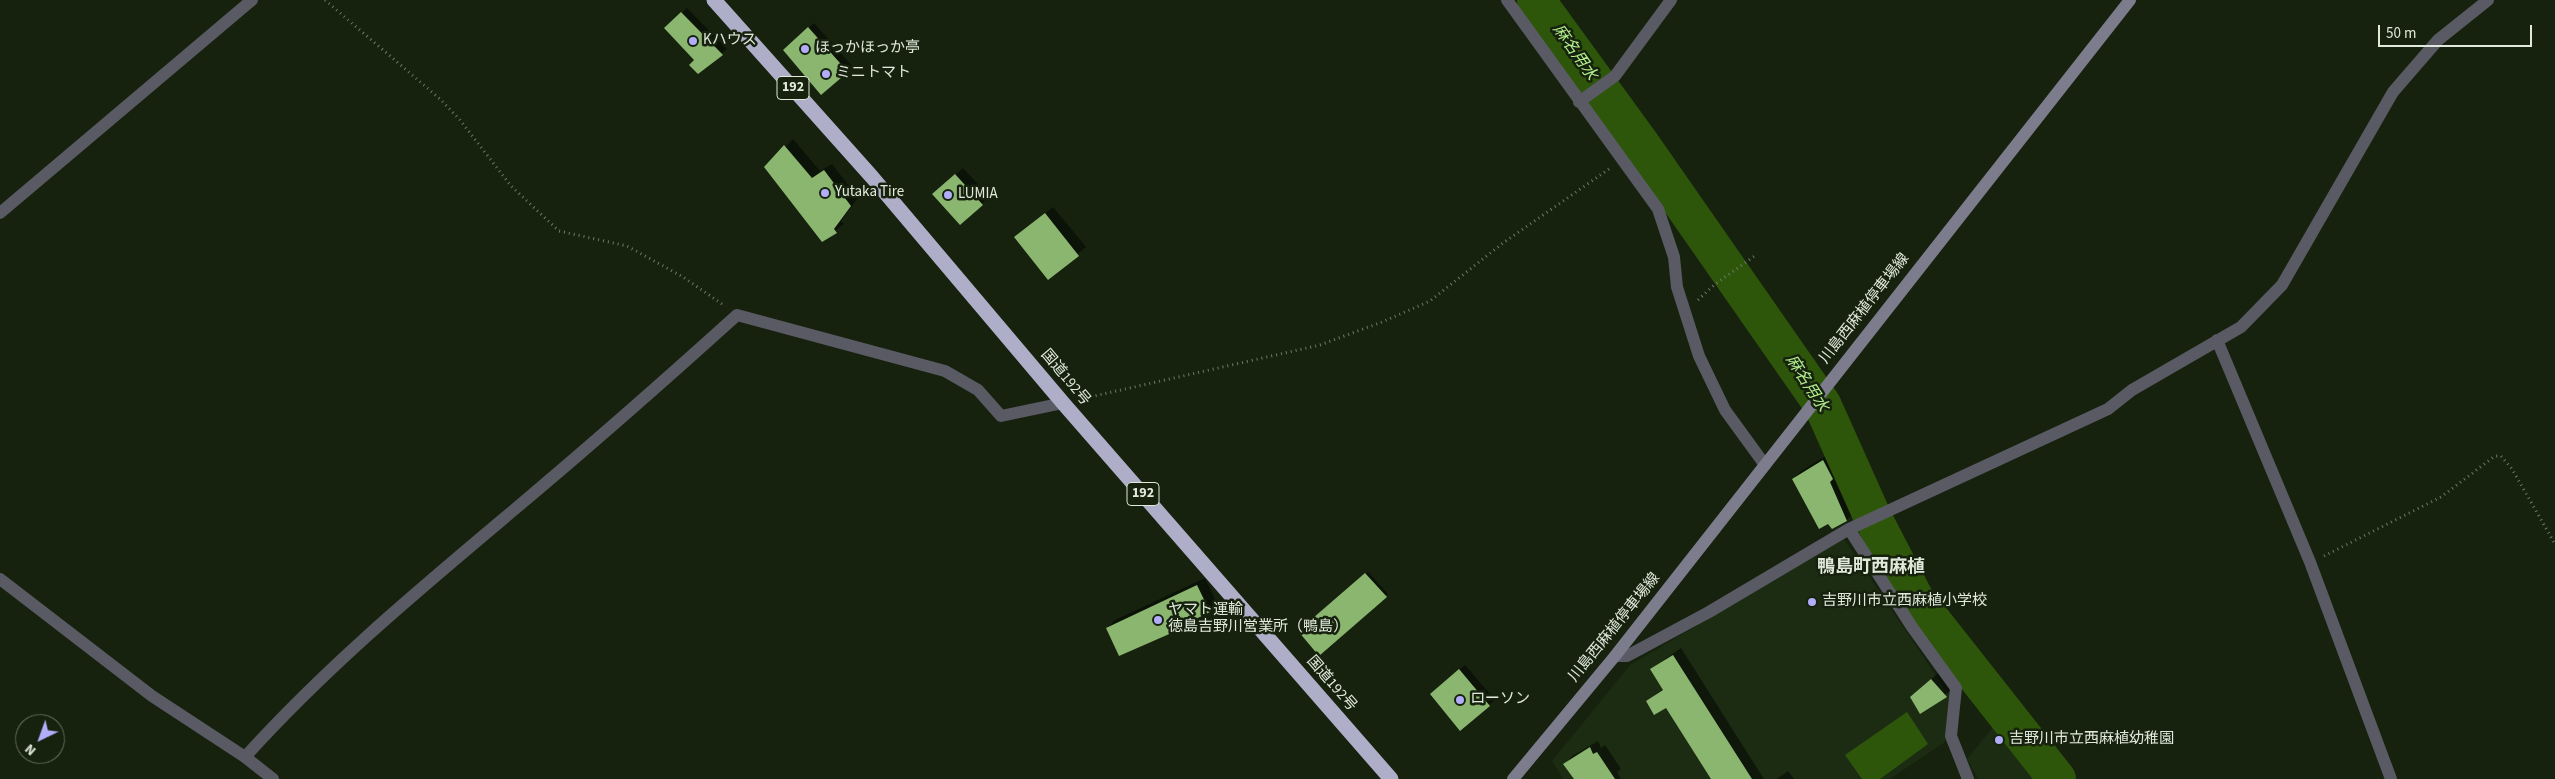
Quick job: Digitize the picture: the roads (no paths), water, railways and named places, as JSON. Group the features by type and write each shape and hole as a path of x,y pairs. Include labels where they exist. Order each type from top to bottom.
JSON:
{"highway":[{"name":"国道192号","path":"714,0 872,177 1063,403 1391,779"}],"main road":[{"name":"川島西麻植停車場線","path":"1513,779 1615,656 1833,375 2130,0"}],"street":[{"path":"0,213 252,0"},
{"path":"1507,0 1658,209 1674,257 1677,287 1699,356 1725,410 1765,465"},
{"path":"1579,102 1615,76 1671,0"},
{"path":"1615,656 1627,656 1709,612 1852,527 2108,409 2132,390 2241,327 2282,285 2393,92 2438,40 2488,0"},
{"path":"245,757 275,723 379,624 636,407 737,314 945,371 978,390 1001,416 1063,403"},
{"path":"2217,340 2310,562 2391,779"},
{"path":"1852,527 1912,627 1956,688 1951,736 1968,779"},
{"path":"0,579 152,696 245,757 273,779"}],"waterway":[{"name":"麻名用水","path":"1536,0 1640,143 1822,404 1873,518 1915,599 2057,779"}],"place":[{"name":"Kハウス","path":"693,41"},
{"name":"ほっかほっか亭","path":"805,49"},
{"name":"ミニトマト","path":"826,74"},
{"name":"Yutaka Tire","path":"825,193"},
{"name":"LUMIA","path":"948,195"},
{"name":"吉野川市立西麻植小学校","path":"1812,602"},
{"name":"ヤマト運輸 徳島吉野川営業所（鴨島）","path":"1158,620"},
{"name":"ローソン","path":"1460,700"},
{"name":"吉野川市立西麻植幼稚園","path":"1999,740"}],"district":[{"name":"鴨島町西麻植","path":"1871,568"}]}
